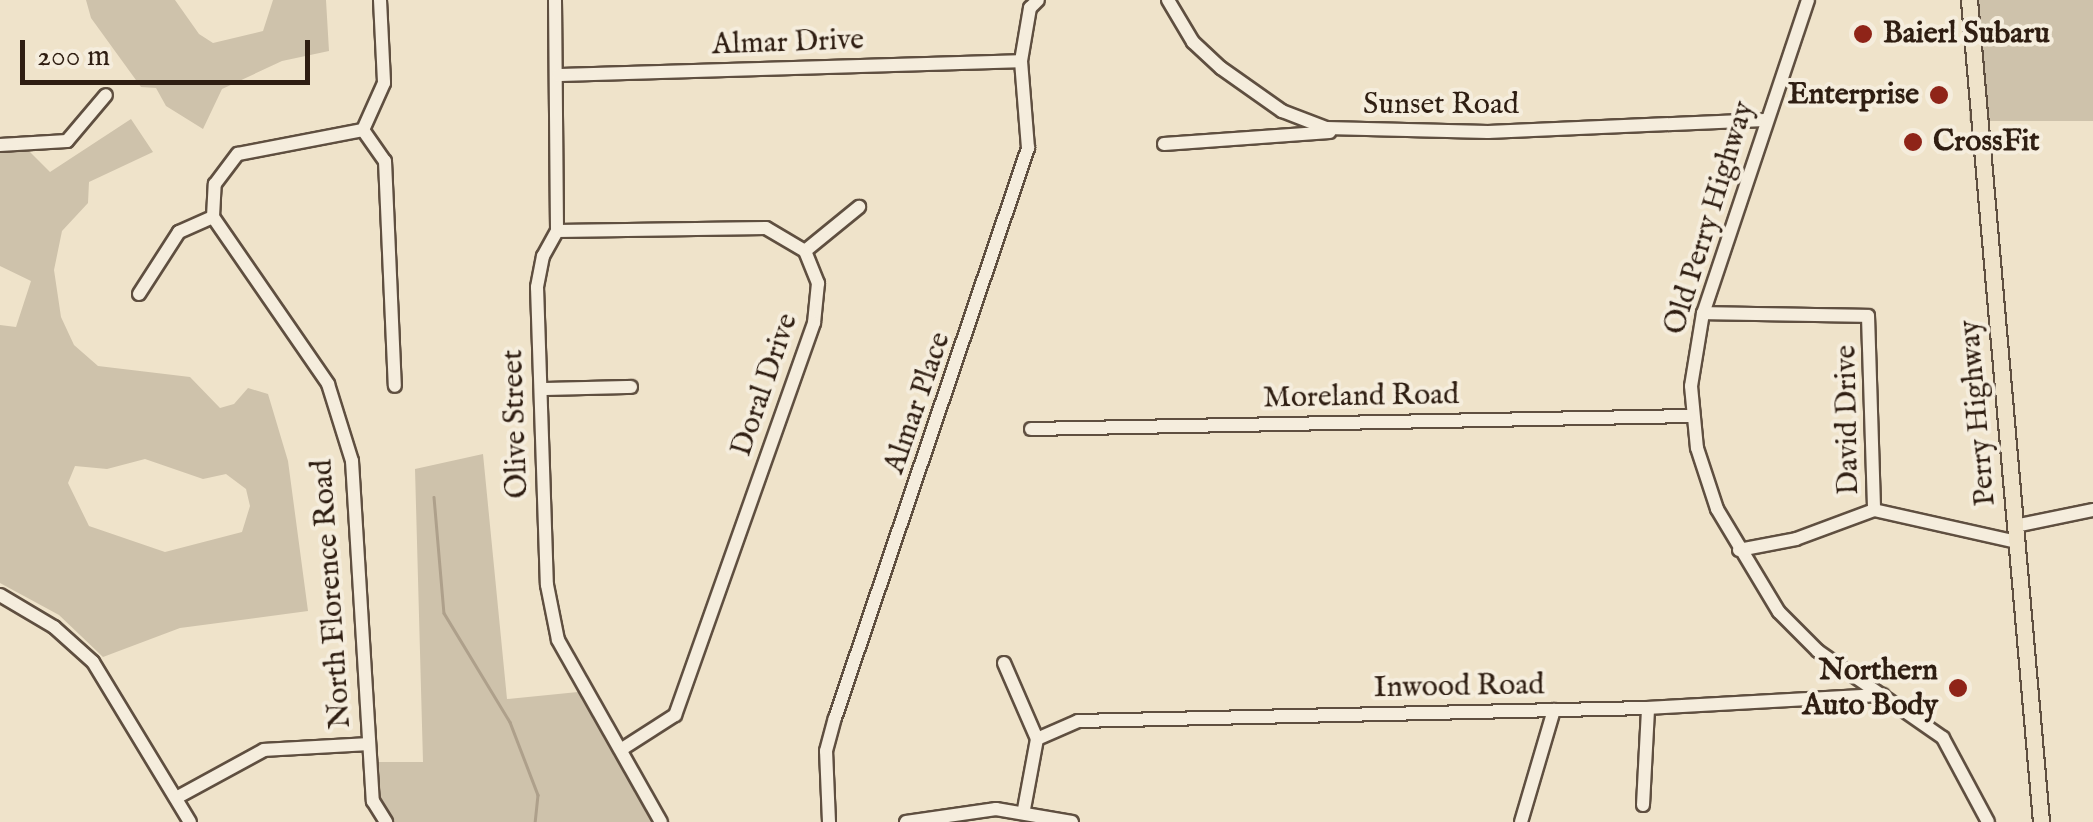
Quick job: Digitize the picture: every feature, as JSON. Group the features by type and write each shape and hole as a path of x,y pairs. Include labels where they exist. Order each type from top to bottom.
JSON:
{"main road":[{"name":"Perry Highway","path":"1969,0 2041,822"}],"street":[{"path":"362,130 384,84 380,0"},
{"name":"Olive Street","path":"555,0 557,230 542,256 537,286 547,585 558,640 660,822"},
{"name":"Almar Place","path":"830,822 826,750 835,718 1028,148 1020,62 1030,8 1038,0"},
{"name":"Sunset Road","path":"1168,0 1193,42 1243,86 1298,119 1339,130 1488,132 1766,120"},
{"name":"Old Perry Highway","path":"1808,0 1703,313 1692,416 1707,486 1739,550 1798,634 1886,695 1951,747 1988,822"},
{"name":"Almar Drive","path":"558,75 1020,62"},
{"path":"0,145 67,141 106,95"},
{"path":"139,294 179,232 212,217 215,184 238,154 362,130"},
{"path":"362,130 385,161 396,386"},
{"path":"1164,144 1296,139 1339,130"},
{"path":"557,230 766,228 805,250 859,207"},
{"name":"North Florence Road","path":"212,217 328,384 352,461 373,800 386,822"},
{"name":"Doral Drive","path":"622,749 675,715 814,323 818,282 805,250"},
{"name":"David Drive","path":"1703,313 1868,316 1874,510"},
{"path":"541,390 631,387"},
{"name":"Moreland Road","path":"1031,429 1692,416"},
{"path":"1739,550 1796,539 1874,510 2016,534 2086,511 2093,498"},
{"path":"0,594 54,627 93,662 190,822"},
{"path":"1004,663 1038,739 1024,810"},
{"name":"Inwood Road","path":"1038,739 1078,721 1648,708 1886,695"},
{"path":"1643,805 1648,708"},
{"path":"1521,822 1554,710"},
{"path":"176,798 264,750 368,744"},
{"path":"906,822 1024,810 1072,822"}],"shaded area":[{"path":"86,0 175,0 199,34 213,43 263,31 273,0 326,0 329,51 282,61 222,89 203,129 166,106 156,88 141,87 91,18"},
{"path":"1969,0 2093,0 2093,121 1969,121"},
{"path":"131,119 153,152 89,182 88,203 62,231 54,270 61,317 74,345 98,366 190,377 220,408 234,404 248,388 268,394 288,461 308,611 180,628 103,657 59,615 0,583 0,325 16,327 31,281 0,266 0,149 29,151 50,172","holes":["145,459 203,479 226,474 246,489 250,506 242,532 165,552 89,526 68,483 75,466 107,469"]},
{"path":"483,454 507,699 588,691 661,822 386,822 377,812 369,762 423,762 415,469"}],"waterway":[{"path":"434,497 444,613 510,722 538,795 535,822"}],"place":[{"name":"Baierl Subaru","path":"1863,34"},
{"name":"Enterprise","path":"1939,95"},
{"name":"CrossFit","path":"1913,142"},
{"name":"Northern Auto Body","path":"1958,688"}]}
